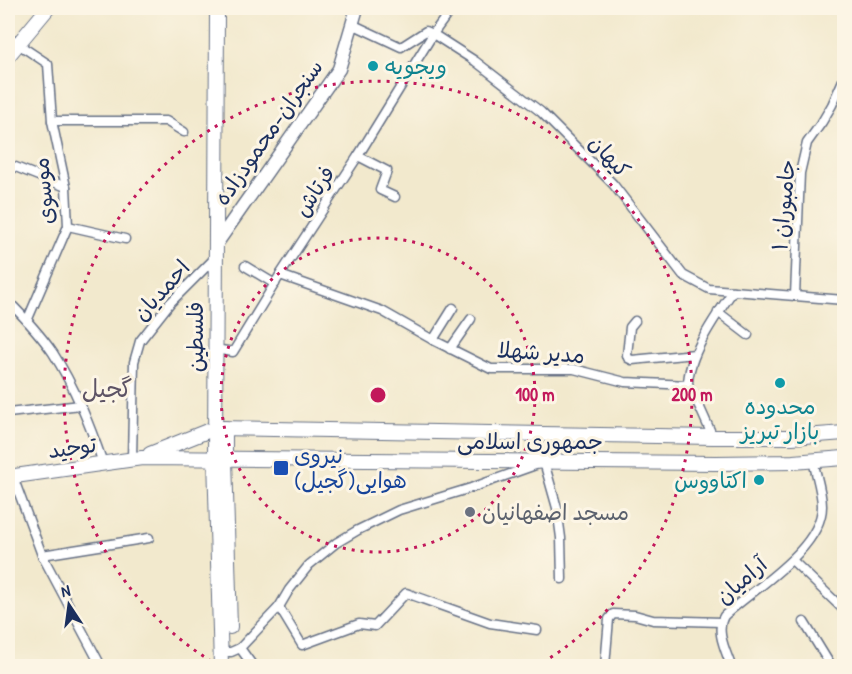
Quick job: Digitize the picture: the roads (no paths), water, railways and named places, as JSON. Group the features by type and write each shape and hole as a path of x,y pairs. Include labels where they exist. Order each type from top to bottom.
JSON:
{"main road":[{"path":"8,56 48,8"},
{"name":"فلسطین","path":"217,8 216,350 230,666"},
{"path":"137,458 220,428"},
{"name":"جمهوری اسلامی","path":"220,428 713,438 792,437 844,433"},
{"path":"713,438 716,463"},
{"name":"جمهوری اسلامی","path":"137,458 716,463 793,462 844,458"},
{"name":"توحید","path":"10,477 137,458"},
{"name":"فلسطین","path":"222,666 231,651"}],"street":[{"name":"سنجران-محمودزاده","path":"217,250 339,69 357,8"},
{"name":"فرتاش","path":"216,350 233,352 280,274 358,156 433,34 452,8"},
{"path":"352,24 401,47 426,32 433,34"},
{"name":"کیهان","path":"433,34 475,61 541,112 614,184 683,275 709,289 844,300"},
{"name":"موسوی","path":"18,44 48,64 52,121 66,187 68,226 27,321"},
{"name":"جامبوران ۱","path":"795,296 800,173 807,143 832,105 844,78"},
{"path":"52,121 166,121 184,132"},
{"path":"358,156 387,171 380,190 395,197"},
{"path":"8,164 66,187"},
{"path":"68,226 125,239"},
{"name":"احمدیان","path":"137,458 134,362 140,341 217,250"},
{"path":"245,266 275,284"},
{"name":"مدیر شهلا","path":"280,274 382,311 491,369 574,369 626,381 688,385"},
{"path":"713,438 688,385 688,375 695,354 718,312 733,291"},
{"path":"8,301 52,352 66,374 81,405 103,463"},
{"path":"433,340 453,308"},
{"path":"718,312 748,335"},
{"path":"450,349 471,319"},
{"path":"635,321 630,327 628,358 632,360 695,354"},
{"path":"8,413 81,405"},
{"name":"آرامیان","path":"731,666 721,636 721,622 724,615 792,560 813,535 821,515 822,501 813,460"},
{"path":"254,666 231,651 279,607 309,565 336,543 399,510 544,462 559,521 561,579"},
{"path":"10,477 42,555 101,666"},
{"path":"42,555 149,538"},
{"name":"آرامیان","path":"792,560 843,605"},
{"path":"279,607 302,645 359,624 375,626 406,593 490,623 537,630"},
{"path":"605,666 609,619 613,614 635,615 652,620 721,622"},
{"path":"804,622 831,666"}],"place":[{"name":"ویجویه","path":"373,66"},
{"name":"محدوده بازار تبریز","path":"780,383"},
{"name":"نیروی هوایی(گجیل)","path":"281,468"},
{"name":"اکتاووس","path":"759,480"},
{"name":"مسجد اصفهانیان","path":"470,512"}],"district":[{"name":"گجیل","path":"107,388"}]}
